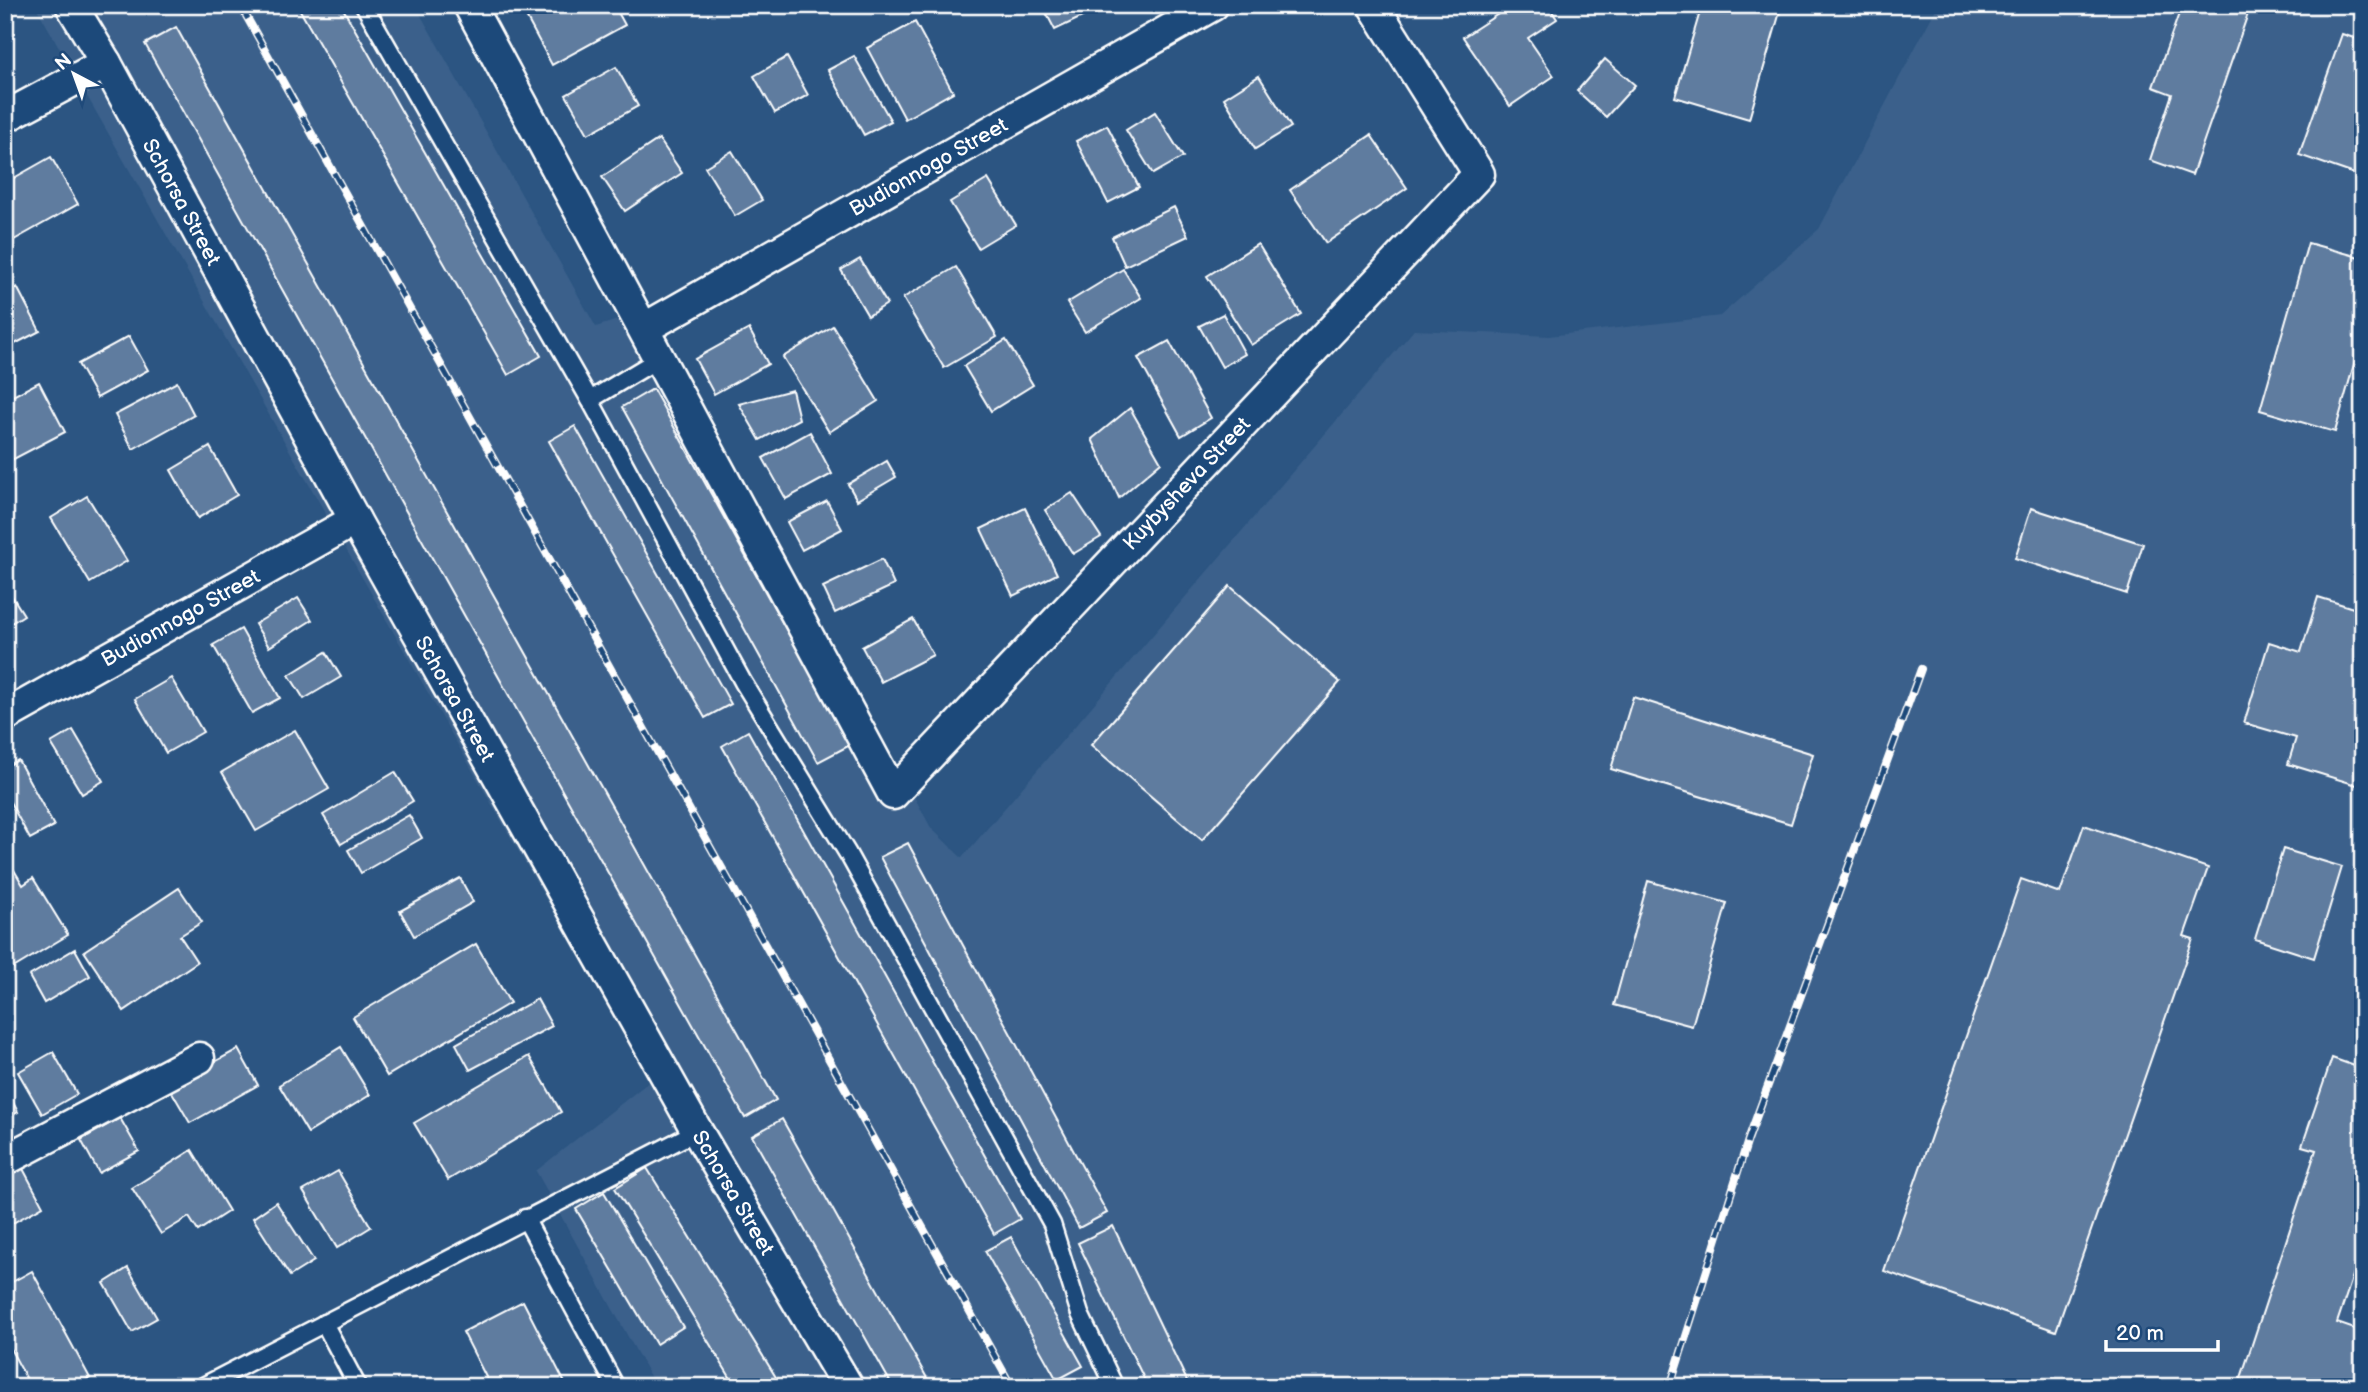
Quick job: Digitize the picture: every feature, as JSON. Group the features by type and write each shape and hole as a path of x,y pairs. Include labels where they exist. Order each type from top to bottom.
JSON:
{"street":[{"name":"Schorsa Street","path":"71,5 106,63 355,520 696,1131 848,1387"},
{"path":"469,5 660,358"},
{"name":"Budionnogo Street","path":"645,328 1213,5"},
{"name":"Kuybysheva Street","path":"660,358 893,794 1479,174 1373,5"},
{"path":"5,117 106,63"},
{"name":"Budionnogo Street","path":"5,716 355,520"},
{"path":"5,1160 199,1058"}],"lane":[{"path":"364,5 590,400 743,682 848,854 1052,1224 1080,1314 1115,1387"},
{"path":"590,400 660,358"},
{"path":"201,1387 696,1131"},
{"path":"525,1218 616,1387"},
{"path":"324,1323 358,1387"}],"shaded area":[{"path":"35,5 415,5 596,327 651,309 931,828 962,858 1414,330 1549,336 1720,316 1819,229 1938,5 2363,5 2363,1387 656,1387 536,1171 650,1081"}],"building":[{"path":"297,5 341,5 541,356 508,375"},
{"path":"533,5 614,5 625,25 552,65 523,11"},
{"path":"1042,5 1102,5 1103,7 1055,30"},
{"path":"1512,5 1548,5 1557,19 1528,38 1554,76 1510,106 1463,37"},
{"path":"1702,5 1782,5 1749,119 1675,97"},
{"path":"2182,5 2251,5 2192,175 2150,160 2172,94 2153,87"},
{"path":"915,22 953,92 905,119 867,48"},
{"path":"176,27 776,1100 745,1118 145,44"},
{"path":"2342,34 2363,41 2363,177 2299,155"},
{"path":"854,56 891,121 864,135 828,70"},
{"path":"787,57 808,95 775,113 754,76"},
{"path":"1605,59 1635,85 1606,117 1577,91"},
{"path":"616,67 638,106 588,134 566,95"},
{"path":"1259,76 1291,127 1255,149 1224,98"},
{"path":"1155,112 1183,157 1153,174 1126,130"},
{"path":"1107,125 1139,187 1108,203 1076,141"},
{"path":"1371,135 1407,188 1326,243 1290,190"},
{"path":"659,139 682,173 625,211 602,177"},
{"path":"732,151 762,200 735,216 705,167"},
{"path":"51,157 78,204 14,240 5,224 5,183"},
{"path":"988,179 1016,225 978,248 950,202"},
{"path":"1174,207 1188,236 1125,266 1112,237"},
{"path":"2308,243 2363,258 2363,332 2335,432 2260,410"},
{"path":"1258,244 1301,314 1251,345 1207,276"},
{"path":"860,259 887,304 868,316 841,270"},
{"path":"956,267 997,337 944,368 903,298"},
{"path":"1123,269 1141,298 1085,332 1067,303"},
{"path":"17,287 40,331 5,349 5,293"},
{"path":"1223,314 1245,354 1222,367 1199,326"},
{"path":"833,326 878,401 829,432 783,357"},
{"path":"749,329 768,364 714,394 695,359"},
{"path":"129,336 148,370 97,398 78,364"},
{"path":"1006,340 1033,385 991,411 964,366"},
{"path":"1169,341 1211,418 1181,436 1138,358"},
{"path":"39,382 65,432 8,462 5,457 5,400"},
{"path":"177,382 194,415 133,449 115,415"},
{"path":"653,389 850,745 818,762 622,407"},
{"path":"792,390 799,419 760,440 739,404"},
{"path":"1130,408 1161,462 1119,498 1092,439"},
{"path":"575,426 731,704 705,718 549,441"},
{"path":"810,432 832,474 786,499 763,458"},
{"path":"210,447 237,495 198,518 171,470"},
{"path":"887,461 896,477 857,500 848,484"},
{"path":"1072,493 1101,537 1073,554 1045,510"},
{"path":"87,496 127,561 90,583 51,518"},
{"path":"827,501 842,529 802,550 787,522"},
{"path":"1025,508 1057,574 1013,596 981,529"},
{"path":"2031,508 2143,544 2127,594 2015,558"},
{"path":"882,559 894,585 835,613 823,587"},
{"path":"5,585 24,615 5,627"},
{"path":"1230,586 1340,682 1202,840 1091,745"},
{"path":"2318,597 2363,611 2363,787 2288,764 2296,738 2244,723 2269,642 2301,652"},
{"path":"298,598 312,620 269,647 255,624"},
{"path":"913,619 933,655 881,682 862,647"},
{"path":"241,629 280,698 252,713 213,645"},
{"path":"326,652 341,677 304,699 289,675"},
{"path":"171,678 203,732 166,753 135,699"},
{"path":"1633,697 1813,754 1791,824 1611,769"},
{"path":"73,730 103,781 82,794 51,743"},
{"path":"295,730 329,789 256,831 222,772"},
{"path":"748,731 1020,1219 994,1234 722,746"},
{"path":"18,760 54,826 30,839 5,793 5,767"},
{"path":"395,772 413,801 341,844 323,815"},
{"path":"409,815 422,838 361,873 348,850"},
{"path":"2084,825 2208,868 2184,936 2193,939 2056,1331 1884,1271 2021,879 2060,893"},
{"path":"908,843 1107,1213 1079,1228 880,857"},
{"path":"2283,849 2342,867 2314,958 2255,939"},
{"path":"14,870 23,885 33,878 68,935 5,973 5,875"},
{"path":"460,878 473,902 414,936 400,911"},
{"path":"1648,881 1727,903 1692,1026 1614,1005"},
{"path":"179,888 202,922 180,936 197,962 124,1011 84,951"},
{"path":"476,944 510,1003 387,1076 353,1017"},
{"path":"75,949 90,976 44,1003 29,976"},
{"path":"537,999 552,1026 470,1070 456,1044"},
{"path":"341,1047 370,1095 308,1133 279,1085"},
{"path":"238,1049 258,1085 190,1123 169,1087"},
{"path":"53,1052 77,1094 42,1114 18,1072"},
{"path":"529,1056 561,1112 448,1180 414,1123"},
{"path":"2332,1058 2363,1069 2363,1246 2337,1323 2363,1332 2363,1387 2238,1387 2316,1150 2302,1146"},
{"path":"5,1087 18,1112 5,1119"},
{"path":"120,1118 139,1151 99,1173 81,1140"},
{"path":"782,1119 932,1387 893,1387 752,1136"},
{"path":"192,1150 229,1211 198,1231 189,1217 161,1234 132,1188"},
{"path":"20,1163 43,1206 11,1224 5,1214 5,1171"},
{"path":"647,1168 782,1387 736,1387 615,1188"},
{"path":"338,1171 371,1227 337,1248 303,1191"},
{"path":"604,1192 683,1327 656,1344 576,1209"},
{"path":"276,1202 314,1261 290,1276 253,1218"},
{"path":"1113,1226 1190,1387 1148,1387 1078,1243"},
{"path":"1011,1237 1083,1366 1057,1380 985,1251"},
{"path":"128,1268 157,1318 132,1332 104,1283"},
{"path":"32,1271 90,1378 73,1387 31,1387 5,1339 5,1286"},
{"path":"523,1301 567,1387 491,1387 463,1332"}],"railway":[{"path":"240,5 1012,1387"},
{"path":"1670,1387 1748,1140 1921,669"}]}
